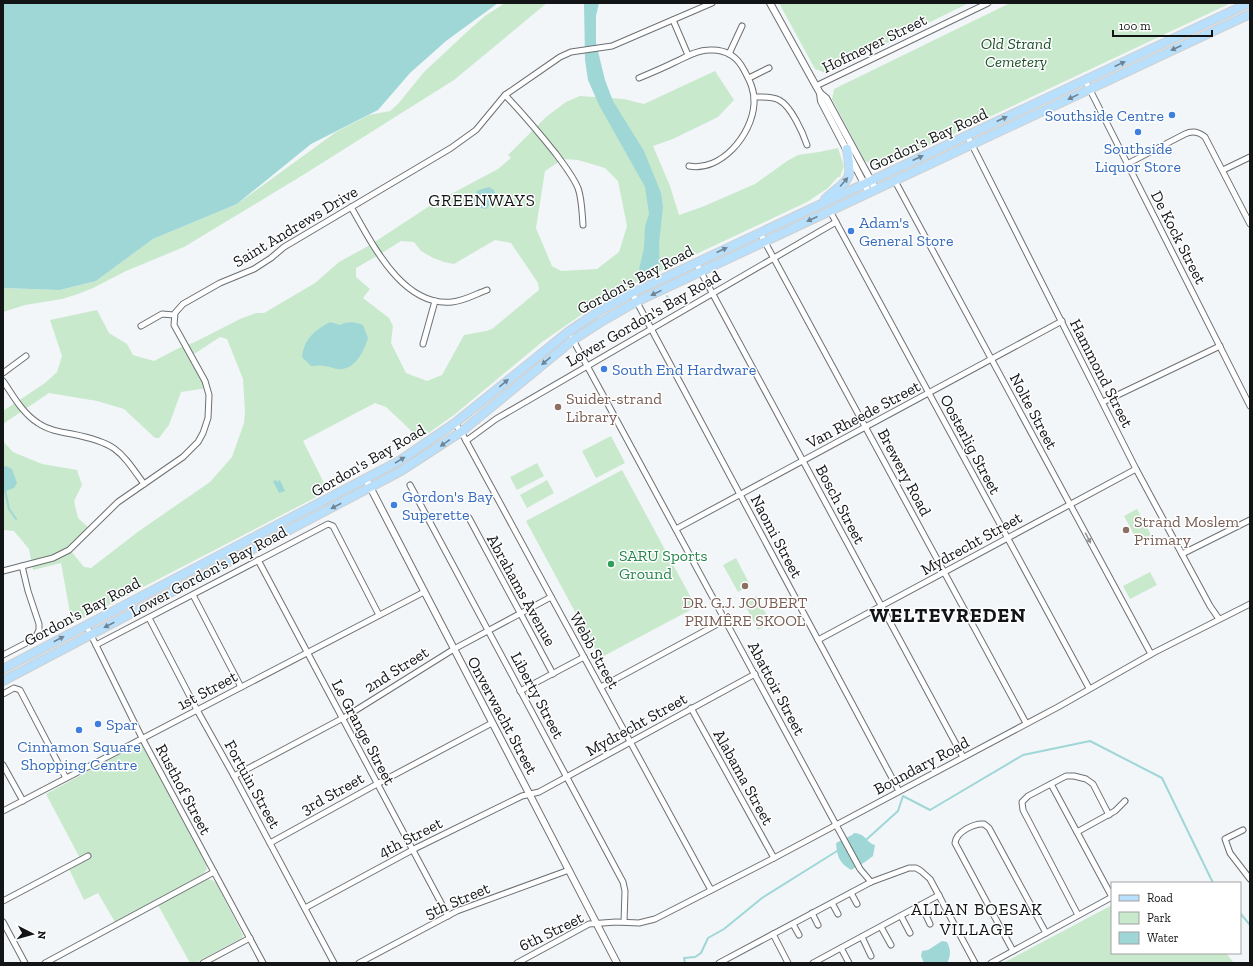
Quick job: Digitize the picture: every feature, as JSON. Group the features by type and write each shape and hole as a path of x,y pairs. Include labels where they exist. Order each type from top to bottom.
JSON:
{"main road":[{"name":"Gordon's Bay Road","path":"3,669 366,479 414,451 455,424 568,332 596,313 632,293 967,135 1248,5"},
{"name":"Gordon's Bay Road","path":"3,680 415,463 461,432 573,340 600,322 636,302 1250,14"},
{"path":"818,205 848,180 850,167 847,149"},
{"path":"270,529 274,538"}],"street":[{"name":"Saint Andrews Drive","path":"174,316 177,309 183,304 220,282 254,269 284,247 461,142 480,125 506,95 560,57 571,52 616,44 712,3"},
{"path":"770,3 820,93 826,98 872,192"},
{"name":"Hofmeyer Street","path":"816,86 984,4"},
{"path":"673,20 688,55"},
{"path":"729,54 742,26"},
{"path":"639,78 688,55 709,50 729,54 741,64 749,78 753,90 754,110 750,122 732,150 722,158 702,167 689,166"},
{"path":"749,78 769,68"},
{"name":"De Kock Street","path":"1085,80 1250,406"},
{"path":"820,93 821,101 847,149 868,182"},
{"path":"506,95 542,135 566,167 578,189 583,225"},
{"path":"754,97 776,98 784,103 804,136 807,145"},
{"path":"1127,164 1185,134 1193,132 1200,133 1205,137 1250,224"},
{"name":"Hammond Street","path":"967,135 1136,469 1210,606 1219,619"},
{"path":"1223,170 1250,157"},
{"name":"Nolte Street","path":"895,181 1151,654"},
{"path":"351,207 372,244 396,276 415,292 435,301 448,302 458,301 487,290"},
{"name":"Oosterlig Street","path":"830,211 1089,688"},
{"name":"Lower Gordon's Bay Road","path":"466,440 496,419 836,222"},
{"name":"Brewery Road","path":"760,233 1026,723"},
{"name":"Bosch Street","path":"696,263 963,757"},
{"name":"Naomi Street","path":"632,293 650,329 900,791"},
{"path":"423,344 435,301"},
{"path":"3,571 53,558 69,550 118,502 191,450 201,438 208,418 209,403 207,388 205,381 175,328 174,316 162,314 141,326"},
{"name":"Van Rheede Street","path":"676,529 1062,321"},
{"name":"Abattoir Street","path":"568,332 588,365 843,839 859,867 870,882"},
{"path":"1102,402 1220,346"},
{"path":"3,373 26,356"},
{"path":"3,381 23,410 36,422 55,430 94,438 112,446 126,459 144,484"},
{"name":"Webb Street","path":"455,424 466,440 711,890"},
{"name":"Mydrecht Street","path":"818,640 1136,469"},
{"name":"Onverwacht Street","path":"366,479 617,963"},
{"name":"Liberty Street","path":"410,485 624,884 624,922"},
{"name":"Abrahams Avenue","path":"468,518 553,674"},
{"path":"1182,554 1250,520"},
{"name":"Lower Gordon's Bay Road","path":"96,645 330,524 333,526 379,615"},
{"name":"Le Grange Street","path":"258,560 306,653 448,916"},
{"path":"3,655 32,640 39,630 39,624 28,591 22,566"},
{"name":"1st Street","path":"3,811 424,592"},
{"path":"193,595 241,687"},
{"name":"2nd Street","path":"234,776 342,718 454,649 551,597"},
{"name":"Boundary Road","path":"597,924 624,922 639,923 655,919 900,791 1151,654 1250,604"},
{"name":"Fortuin Street","path":"149,618 334,963"},
{"path":"600,687 725,620"},
{"name":"Rusthof Street","path":"86,625 142,738 263,963"},
{"path":"520,691 584,657"},
{"name":"Mydrecht Street","path":"529,794 539,792 754,674"},
{"path":"3,694 14,688 17,688 21,692 66,778"},
{"name":"Alabama Street","path":"692,708 774,858"},
{"name":"3rd Street","path":"270,842 492,723"},
{"path":"3,765 23,801"},
{"path":"1078,915 1022,806 1025,799 1070,775 1091,781 1109,815"},
{"path":"1051,784 1111,895"},
{"name":"4th Street","path":"305,908 412,850 522,796 529,794"},
{"path":"1077,832 1109,815 1120,807 1125,801"},
{"path":"1013,951 955,844 960,833 976,824 984,824 989,828 1046,933"},
{"path":"1243,830 1225,839 1230,853 1248,871 1250,878"},
{"path":"3,901 88,856"},
{"path":"719,963 870,882 902,870 916,868 926,874 939,895 975,963"},
{"name":"5th Street","path":"359,963 448,916 569,870"},
{"path":"45,963 214,872"},
{"path":"851,892 857,904"},
{"path":"813,963 822,961 841,948 939,895"},
{"path":"991,963 1111,898"},
{"path":"832,903 838,914"},
{"path":"921,905 930,924"},
{"path":"812,913 818,925"},
{"path":"901,916 910,933"},
{"path":"3,922 25,963"},
{"name":"6th Street","path":"517,963 589,924 597,924"},
{"path":"793,924 799,935"},
{"path":"881,927 891,945"},
{"path":"773,934 786,962"},
{"path":"862,937 871,956"},
{"path":"203,963 250,938"},
{"path":"841,948 849,963"}],"green space":[{"path":"505,3 547,3 454,80 303,175 184,247 126,271 78,294 62,299 25,305 3,312 3,288 60,290 96,281 153,239 237,204 336,132 369,115 390,111 398,104 424,72 485,16"},
{"path":"779,3 969,3 826,73 815,69"},
{"name":"Old Strand Cemetery","path":"1010,3 1231,3 881,168 865,161 832,99 834,89"},
{"path":"715,71 734,100 718,117 673,139 653,146 670,186 679,215 702,207 755,184 798,155 838,148 844,166 840,177 838,177 828,188 807,202 639,281 594,306 542,342 454,415 420,439 386,407 375,403 303,441 328,491 72,624 61,563 33,570 29,549 14,531 3,530 3,441 13,452 42,464 77,470 82,485 74,501 78,518 91,530 70,550 84,567 91,568 139,531 210,482 232,457 244,423 245,412 243,379 227,339 220,337 191,356 207,388 181,392 169,425 159,438 155,438 124,409 97,401 49,393 3,424 3,411 45,383 57,372 62,356 50,320 97,310 109,333 127,344 133,355 154,361 240,319 256,313 264,313 315,283 339,262 370,245 434,203 498,169 511,158 508,155 546,117 566,102 580,96 624,99 644,104","holes":["563,159 578,160 605,168 618,181 627,226 619,252 597,269 561,271 552,266 536,228 545,171","495,240 511,243 538,283 539,290 492,329 464,335 442,375 427,381 406,373 391,343 393,326 389,318 363,298 370,289 356,277 356,268 401,241 414,242 421,251 433,258 454,264"]},
{"path":"611,436 625,463 596,478 582,451"},
{"path":"537,463 544,476 517,490 510,477"},
{"name":"SARU Sports Ground","path":"622,470 696,607 600,658 526,521"},
{"path":"547,480 554,493 527,508 520,495"},
{"path":"1137,509 1151,535 1138,542 1124,516"},
{"path":"736,558 750,585 738,592 723,565"},
{"path":"1150,572 1157,585 1130,599 1123,586"},
{"path":"757,596 771,623 758,630 744,603"},
{"path":"137,745 141,745 143,747 206,864 207,869 203,874 115,922 98,893 84,900 69,869 82,862 46,794"},
{"path":"207,879 216,883 243,935 242,938 195,963 190,963 158,905"},
{"path":"1111,906 1111,954 1227,954 1234,963 1003,963"}],"water":[{"path":"3,3 498,3 446,41 410,73 378,110 311,144 237,204 153,239 96,281 60,290 3,288"},
{"path":"584,3 599,3 596,16 596,43 605,80 613,101 644,151 661,193 663,207 659,243 660,272 641,280 639,269 644,248 645,226 649,214 645,187 599,105 588,80 585,60"},
{"path":"489,187 494,190 495,193 489,203 489,206 486,209 478,207 474,201 477,191"},
{"path":"330,322 340,325 352,322 363,325 368,338 365,347 356,362 347,368 339,369 326,366 311,366 302,357 305,345 311,336"},
{"path":"6,466 12,469 17,483 14,488 3,492 3,467"},
{"path":"276,480 277,482 280,480 285,491 279,493 273,481"},
{"path":"854,833 864,836 869,842 875,845 873,856 851,870 839,859 836,843"},
{"path":"942,941 947,942 950,952 947,963 924,963 921,956 922,951 928,950"}],"waterway":[{"path":"5,490 9,509 16,519"},
{"path":"867,839 898,811 903,796 930,810 1023,755 1090,741 1162,778 1213,882"},
{"path":"685,963 684,958 695,957 701,953 708,938 724,929 762,898 837,851"},
{"path":"1241,914 1250,925"}],"place":[{"name":"Southside Centre","path":"1172,115"},
{"name":"Southside Liquor Store","path":"1138,132"},
{"name":"Adam's General Store","path":"851,231"},
{"name":"South End Hardware","path":"604,369"},
{"name":"Suider-strand Library","path":"558,407"},
{"name":"Gordon's Bay Superette","path":"394,505"},
{"name":"Strand Moslem Primary","path":"1126,530"},
{"name":"SARU Sports Ground","path":"611,564"},
{"name":"DR. G.J. JOUBERT PRIMÊRE SKOOL","path":"745,586"},
{"name":"Spar","path":"98,724"},
{"name":"Cinnamon Square Shopping Centre","path":"79,730"}],"district":[{"name":"GREENWAYS","path":"482,200"},
{"name":"WELTEVREDEN","path":"948,615"},
{"name":"ALLAN BOESAK VILLAGE","path":"977,919"}]}
